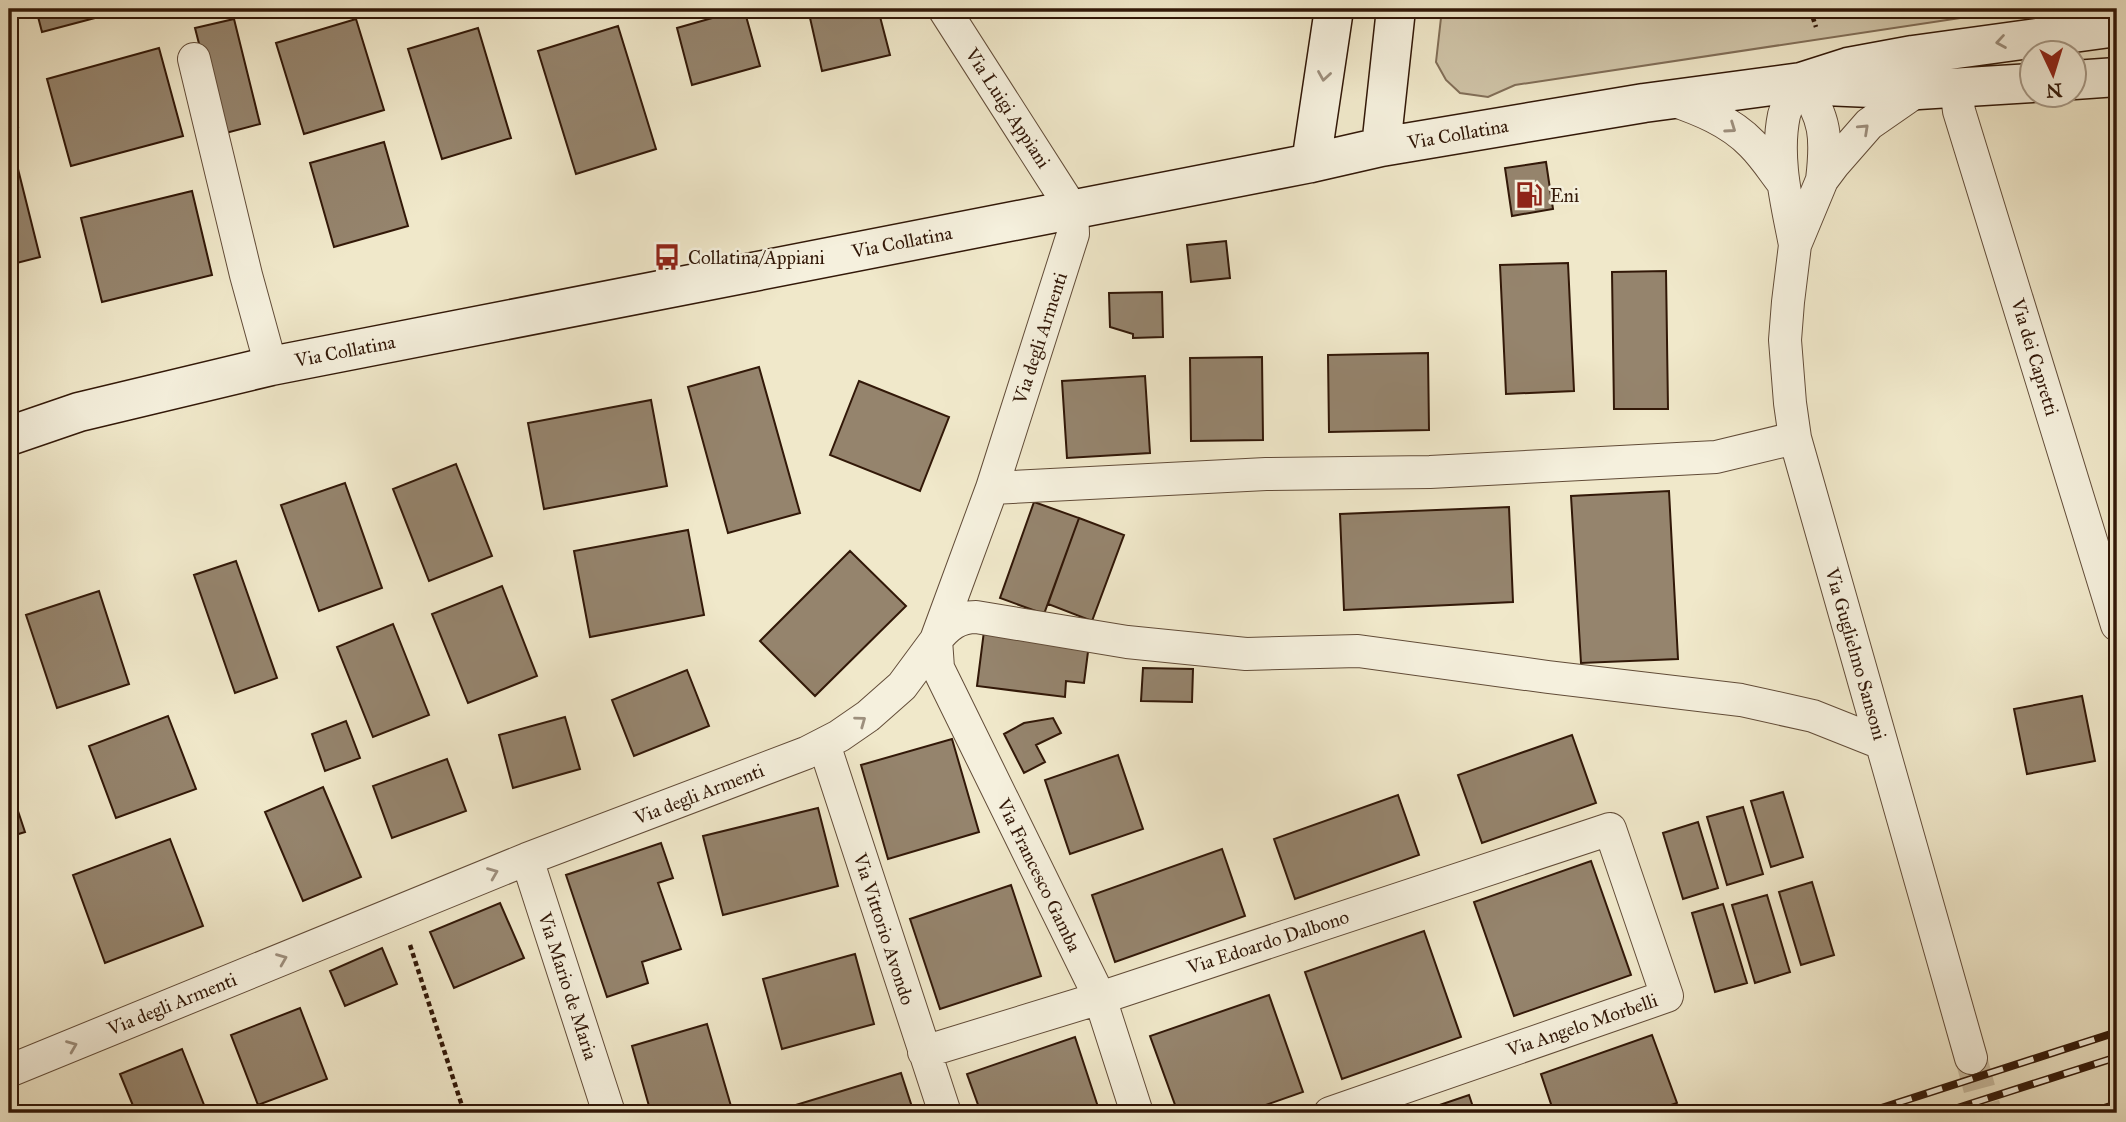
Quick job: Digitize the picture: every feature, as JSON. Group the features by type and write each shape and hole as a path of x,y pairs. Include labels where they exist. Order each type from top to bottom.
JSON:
{"street":[{"name":"Via Luigi Appiani","path":"944,9 1072,209"},
{"path":"1311,163 1334,9"},
{"path":"1381,147 1396,9"},
{"name":"Via Collatina","path":"9,436 79,412 271,366 1311,163 1381,147 1670,99 1801,82 1848,67 1875,62 2117,27"},
{"path":"194,59 239,249 271,366"},
{"path":"2088,79 2117,77"},
{"name":"Via Collatina","path":"1801,82 1862,89 1918,90 2018,84"},
{"path":"1795,245 1783,183 1782,142 1784,116 1791,96 1801,82 1817,106 1821,121 1824,143 1822,180"},
{"name":"Via dei Capretti","path":"1956,88 1959,111 2109,568 2117,625"},
{"path":"1795,245 1822,180 1845,150 1869,124 1918,90"},
{"path":"1670,99 1727,124 1751,142 1783,183"},
{"name":"Via degli Armenti","path":"9,1071 527,859 789,760 824,744 868,716 892,696 913,673 936,640 992,488 1071,243 1072,209"},
{"name":"Via Guglielmo Sansoni","path":"1795,245 1786,340 1795,438 1971,1058"},
{"path":"992,488 1266,474 1430,472 1716,457 1795,438"},
{"path":"936,640 954,622 971,617 1127,642 1246,653 1358,651 1741,700 1813,716 1881,743"},
{"name":"Via Francesco Gamba","path":"936,640 938,668 944,682 1100,998 1138,1113"},
{"name":"Via Vittorio Avondo","path":"824,744 945,1113"},
{"name":"Via Edoardo Dalbono","path":"924,1052 1100,998 1610,829"},
{"name":"Via Angelo Morbelli","path":"1331,1113 1667,996 1610,829"},
{"name":"Via Mario de Maria","path":"527,859 609,1113"}],"path":[{"path":"1810,9 1816,27"},
{"path":"398,911 463,1113"}],"shaded area":[{"path":"1442,9 2020,9 1515,85 1488,97 1460,93 1446,80 1436,62"}],"building":[{"path":"36,9 129,9 42,32"},
{"path":"744,9 760,66 692,85 677,28"},
{"path":"808,9 878,9 890,55 822,71"},
{"path":"234,19 260,124 222,134 195,28"},
{"path":"356,19 384,110 304,134 276,43"},
{"path":"618,26 656,149 576,174 538,51"},
{"path":"478,28 511,138 442,159 408,49"},
{"path":"159,48 183,136 71,166 47,79"},
{"path":"9,91 18,127 9,129"},
{"path":"384,142 408,226 334,247 310,163"},
{"path":"13,149 40,257 9,265 9,150"},
{"path":"1546,162 1553,209 1512,216 1505,168"},
{"path":"192,191 212,275 102,302 81,218"},
{"path":"1226,241 1230,278 1191,282 1187,245"},
{"path":"1568,263 1574,391 1506,394 1500,265"},
{"path":"1666,271 1668,409 1614,409 1612,272"},
{"path":"1162,292 1163,337 1133,338 1133,334 1110,327 1109,293"},
{"path":"1428,353 1429,430 1329,432 1328,355"},
{"path":"1262,357 1263,440 1191,441 1190,358"},
{"path":"759,367 800,513 728,533 688,387"},
{"path":"1145,376 1150,453 1067,458 1062,381"},
{"path":"859,381 949,417 920,491 830,455"},
{"path":"651,400 667,486 544,509 528,423"},
{"path":"456,464 492,556 429,581 393,489"},
{"path":"345,483 382,588 319,611 281,505"},
{"path":"1669,491 1678,659 1581,663 1571,496"},
{"path":"1034,502 1079,518 1044,614 1000,598"},
{"path":"1509,507 1513,602 1344,610 1340,514"},
{"path":"1079,518 1124,535 1092,621 1048,604"},
{"path":"688,530 704,615 590,637 574,551"},
{"path":"850,551 906,606 815,696 760,641"},
{"path":"236,561 277,678 235,693 194,575"},
{"path":"502,586 537,676 468,703 432,614"},
{"path":"99,591 129,684 57,708 26,615"},
{"path":"393,624 429,715 373,737 337,647"},
{"path":"984,631 1089,644 1084,683 1066,681 1065,697 977,686"},
{"path":"1143,668 1193,669 1192,702 1141,701"},
{"path":"687,670 709,726 634,756 612,700"},
{"path":"2082,696 2095,761 2027,774 2014,709"},
{"path":"168,716 196,789 116,818 89,746"},
{"path":"565,717 580,769 513,788 499,735"},
{"path":"1053,718 1061,733 1036,745 1045,762 1024,773 1004,734 1024,723"},
{"path":"346,721 360,758 325,771 312,734"},
{"path":"1572,735 1596,803 1482,843 1458,775"},
{"path":"952,739 979,832 888,859 861,765"},
{"path":"1118,755 1143,829 1070,854 1045,780"},
{"path":"447,759 466,811 392,838 373,786"},
{"path":"9,784 25,832 9,837"},
{"path":"323,787 361,877 303,901 265,812"},
{"path":"1783,792 1803,857 1771,867 1751,801"},
{"path":"1398,795 1419,855 1295,899 1274,839"},
{"path":"1743,807 1763,874 1727,885 1707,817"},
{"path":"818,808 838,886 723,915 703,836"},
{"path":"1698,822 1718,888 1683,899 1663,833"},
{"path":"170,839 203,926 105,963 73,875"},
{"path":"661,843 673,878 658,883 681,949 642,962 648,983 607,997 566,875"},
{"path":"1222,849 1245,916 1115,962 1092,895"},
{"path":"1591,861 1631,975 1514,1016 1474,902"},
{"path":"1812,882 1834,955 1801,965 1779,892"},
{"path":"1011,885 1041,976 940,1009 910,919"},
{"path":"1767,895 1790,972 1755,983 1732,905"},
{"path":"500,903 524,958 454,988 430,932"},
{"path":"1723,904 1747,983 1715,992 1692,913"},
{"path":"1424,931 1461,1037 1342,1079 1305,972"},
{"path":"382,948 397,984 345,1006 330,971"},
{"path":"855,954 874,1024 782,1049 763,979"},
{"path":"1269,995 1303,1092 1243,1113 1178,1113 1150,1036"},
{"path":"300,1008 327,1079 258,1105 231,1035"},
{"path":"707,1024 733,1113 651,1113 632,1046"},
{"path":"1652,1035 1677,1103 1647,1113 1554,1113 1541,1074"},
{"path":"1075,1037 1100,1113 981,1113 967,1074"},
{"path":"182,1049 206,1110 198,1113 136,1113 120,1074"},
{"path":"901,1073 914,1113 776,1113 776,1111"},
{"path":"1469,1095 1475,1113 1416,1113"}],"tunnel":[{"path":"1971,1058 1986,1113"}],"railway":[{"path":"1866,1113 2117,1032"},
{"path":"1942,1113 2117,1057"},
{"path":"2088,1113 2117,1104"}],"place":[{"name":"Eni","path":"1529,195"},
{"name":"Collatina/Appiani","path":"667,257"}]}
